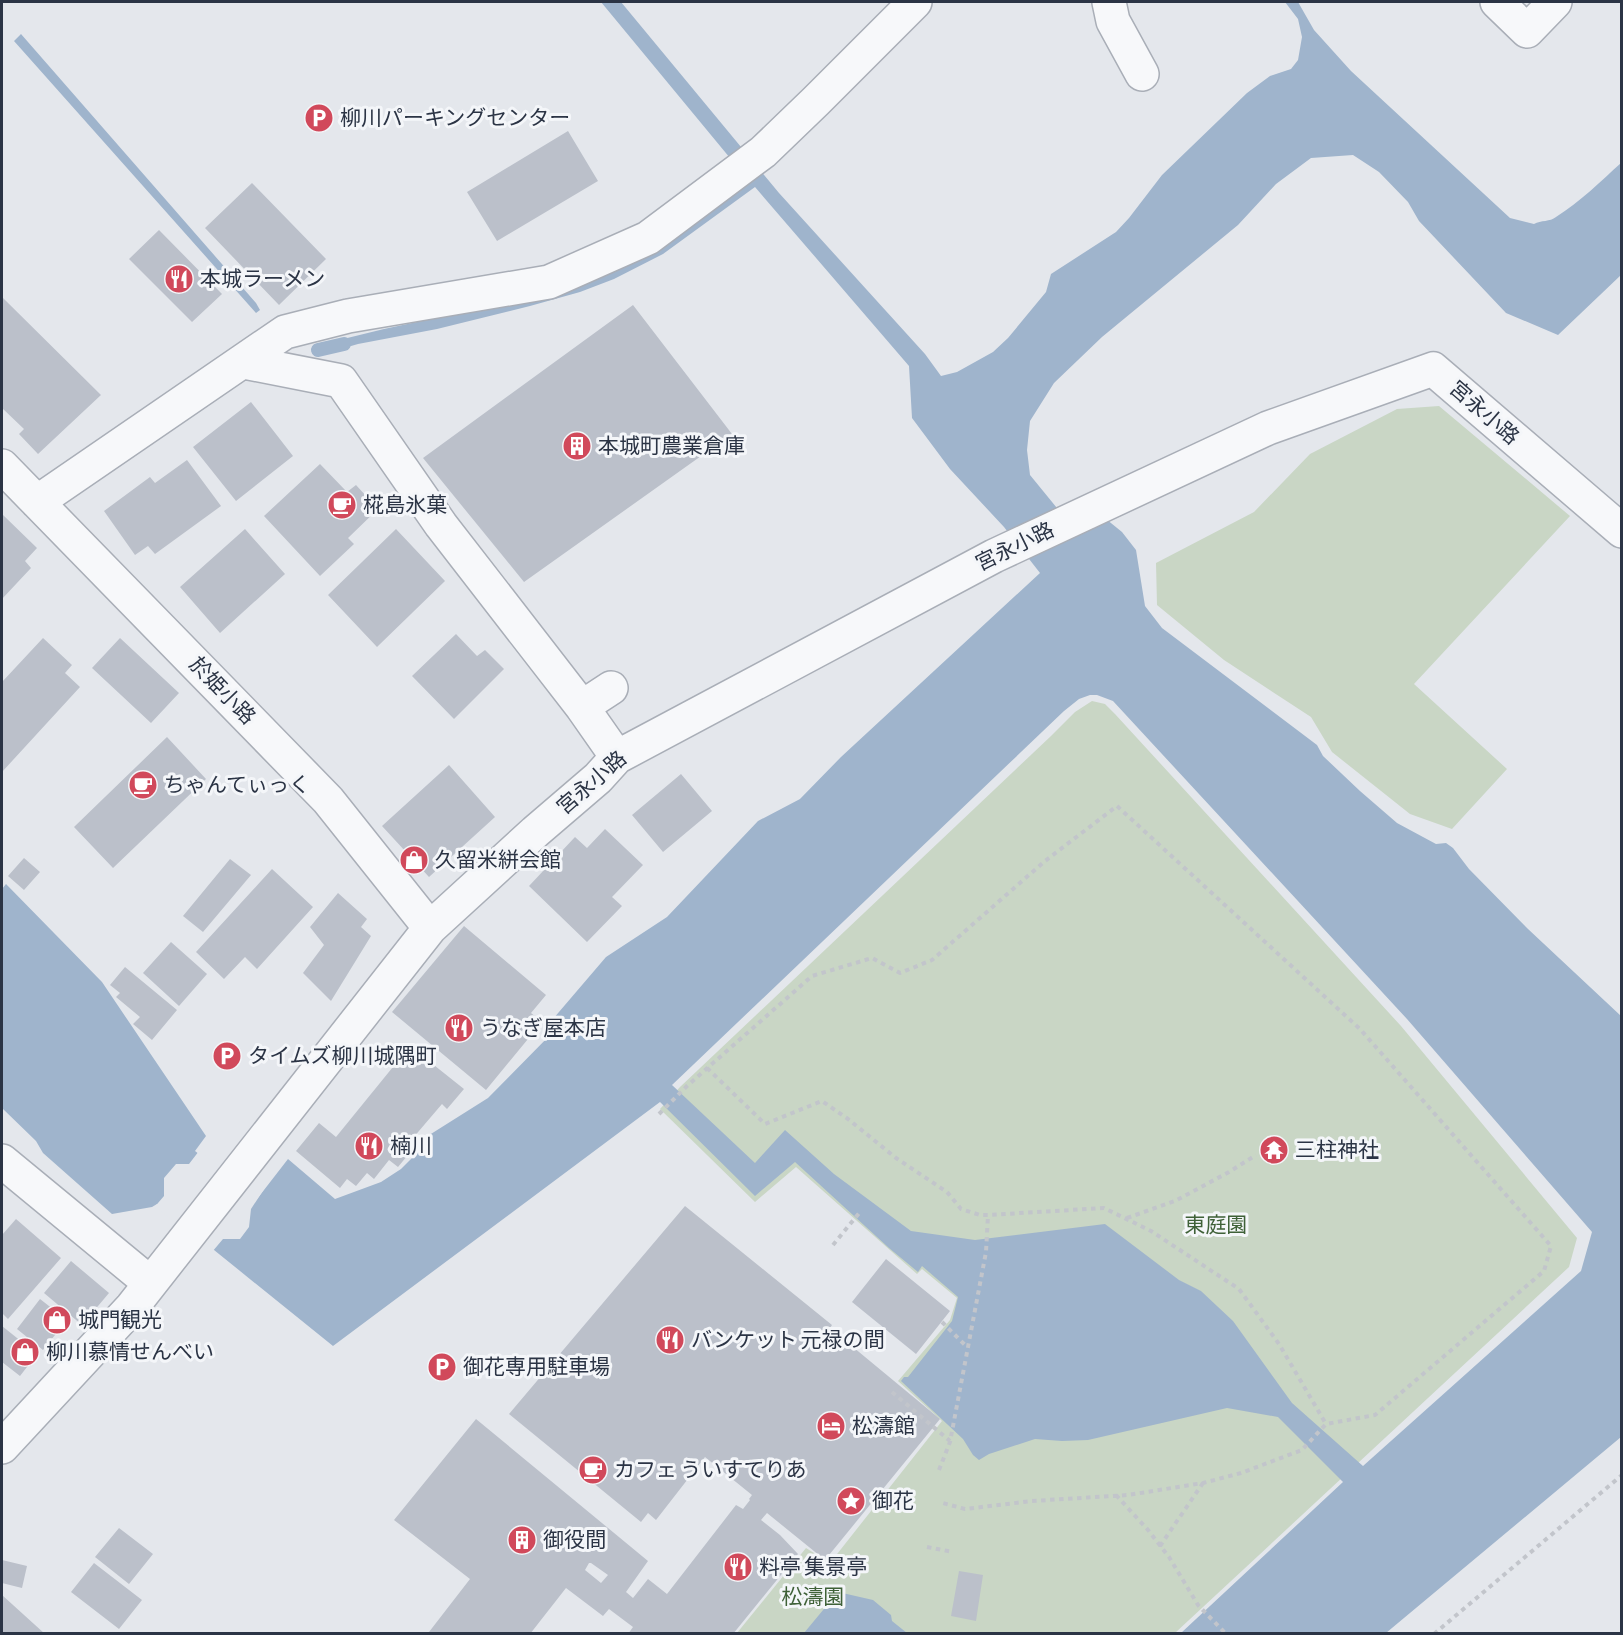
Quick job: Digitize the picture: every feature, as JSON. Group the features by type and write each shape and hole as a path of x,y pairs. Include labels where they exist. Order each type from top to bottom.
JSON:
{"street":[{"path":"37,502 285,332 348,316 549,282 648,238 763,152 915,2"},
{"path":"1109,2 1113,21 1142,74"},
{"path":"1497,2 1527,31 1555,2"},
{"path":"244,362 341,381 441,525 582,707 617,757"},
{"name":"宮永小路","path":"2,1447 132,1306 430,928 598,778 617,757 994,556 1268,428 1433,369 1622,531"},
{"name":"於姫小路","path":"2,466 328,800 430,928"},
{"path":"582,707 611,688"},
{"path":"2,1161 150,1283"}],"path":[{"path":"659,1114 706,1068 812,976 872,958 900,973 932,960 1045,861 1117,806 1360,1029 1551,1246 1544,1271 1375,1415 1326,1424 1302,1450 1241,1473 1203,1483 1116,1496 1032,1501 965,1509 939,1502"},
{"path":"706,1068 765,1124 822,1101 896,1158 947,1192 961,1209 988,1215 1104,1208 1151,1231 1239,1289 1279,1344 1326,1424"},
{"path":"1126,1218 1175,1201 1256,1155"},
{"path":"833,1245 860,1212"},
{"path":"939,1470 950,1442 986,1252 988,1215"},
{"path":"942,1322 968,1347"},
{"path":"892,1392 950,1442"},
{"path":"1434,1634 1622,1475"},
{"path":"1160,1546 1203,1483"},
{"path":"1116,1496 1148,1530 1169,1557 1198,1605 1226,1634"},
{"path":"927,1546 953,1552"}],"green space":[{"path":"1439,406 1570,516 1414,684 1507,769 1452,829 1410,814 1332,752 1311,717 1224,660 1157,605 1156,563 1254,512 1310,454 1397,409"},
{"name":"東庭園","path":"1092,701 1105,704 1115,714 1401,1026 1577,1238 1569,1267 1175,1633 737,1633 806,1548 830,1563 942,1421 898,1381 950,1320 957,1298 922,1269 917,1274 796,1167 755,1202 660,1109 680,1087 1075,712"}],"water":[{"path":"601,2 621,2 779,193 925,354 941,376 957,372 993,352 1008,338 1046,292 1051,274 1116,232 1162,175 1247,93 1270,76 1291,69 1298,60 1302,37 1298,19 1285,2 1298,2 1314,30 1351,71 1510,218 1534,224 1554,219 1582,198 1621,163 1621,275 1558,335 1506,313 1419,221 1408,202 1379,172 1353,155 1311,158 1276,184 1238,225 1102,337 1054,383 1030,421 1027,450 1030,475 1079,535 1106,519 1122,532 1136,550 1145,606 1162,628 1317,745 1323,756 1397,823 1436,844 1446,843 1453,848 1469,869 1528,929 1621,1016 1621,1437 1386,1633 1181,1633 1343,1482 1278,1417 1227,1408 1088,1440 1035,1439 989,1454 979,1460 963,1439 901,1381 904,1377 908,1377 952,1321 958,1297 922,1266 918,1272 889,1248 795,1162 755,1196 660,1102 333,1346 157,1204 152,1207 112,1214 43,1153 36,1141 2,1108 2,889 6,884 102,982 206,1136 195,1151 257,1199 288,1159 335,1199 381,1182 401,1169 420,1150 415,1144 488,1098 553,1032 547,1026 606,957 667,917 758,821 800,799 841,757 1040,573 1004,527 950,469 912,418 909,366 755,187 663,254 614,279 580,292 530,306 327,353 327,343 515,301 749,181","holes":["1097,695 1113,701 1407,1019 1592,1232 1581,1271 1363,1466 1292,1403 1233,1321 1201,1291 1179,1280 1105,1224 975,1240 911,1231 834,1174 785,1130 755,1163 672,1085 1064,711 1079,699"]},
{"path":"21,34 260,310 256,313 14,41"},
{"path":"838,1592 873,1600 891,1615 892,1621 907,1633 804,1633"}],"pier":[{"path":"199,1151 257,1195 270,1180 251,1209 249,1227 240,1239 223,1239 212,1252 157,1208 152,1210 164,1196 164,1178 176,1164 189,1164"}],"building":[{"path":"568,131 598,181 497,241 467,192"},
{"path":"252,183 326,259 279,305 205,228"},
{"path":"159,230 222,294 192,322 129,259"},
{"path":"2,297 101,395 38,454 19,434 24,429 2,408"},
{"name":"本城町農業倉庫","path":"633,305 732,434 524,582 423,458"},
{"path":"251,402 293,456 236,501 193,447"},
{"path":"187,460 221,506 155,554 148,546 135,555 104,511 150,477 155,483"},
{"path":"320,464 347,492 356,485 378,509 348,538 354,544 320,576 264,516"},
{"path":"2,514 37,548 25,561 31,568 2,599"},
{"path":"245,529 285,574 220,633 180,587"},
{"path":"396,529 445,581 377,647 328,595"},
{"path":"456,634 477,656 485,650 504,669 454,719 412,676"},
{"path":"43,638 72,665 65,673 80,687 2,772 2,682"},
{"path":"120,638 179,693 151,723 92,668"},
{"path":"167,737 206,779 113,868 74,827"},
{"path":"449,765 495,817 429,877 382,826"},
{"path":"681,774 712,811 663,852 632,815"},
{"path":"605,829 643,865 612,897 622,906 587,942 529,886 575,837 587,848"},
{"path":"24,858 40,872 24,890 8,876"},
{"path":"230,859 251,875 203,932 183,916"},
{"path":"272,869 313,907 257,969 245,957 224,979 196,952"},
{"path":"338,893 367,919 361,927 371,936 331,1001 303,973 324,945 310,927"},
{"path":"464,926 546,995 531,1013 542,1022 486,1090 392,1012"},
{"path":"171,942 207,974 179,1006 143,973"},
{"path":"125,967 177,1010 152,1040 133,1024 140,1017 116,997 120,993 110,985"},
{"path":"410,1046 464,1089 447,1109 442,1104 407,1145 412,1150 398,1167 389,1160 374,1179 367,1173 356,1186 347,1179 340,1188 296,1151 319,1123 336,1137"},
{"path":"685,1206 832,1325 830,1328 940,1419 825,1560 767,1513 761,1520 780,1535 798,1554 733,1634 628,1634 633,1627 609,1609 603,1616 566,1588 530,1634 431,1634 429,1632 470,1579 394,1520 476,1419 648,1561 626,1592 633,1598 648,1579 667,1594 736,1505 743,1509 752,1495 705,1457 656,1520 648,1513 641,1522 509,1414","holes":["591,1563 608,1575 601,1583 585,1570"]},
{"path":"16,1219 61,1258 8,1319 2,1313 2,1235"},
{"path":"886,1259 950,1311 916,1354 852,1302"},
{"path":"71,1261 109,1293 82,1325 44,1293"},
{"path":"40,1299 67,1320 43,1350 17,1329"},
{"path":"2,1326 37,1354 20,1376 2,1362"},
{"path":"119,1528 153,1554 129,1584 95,1557"},
{"path":"2,1560 27,1566 22,1588 2,1583"},
{"path":"94,1563 142,1600 119,1629 71,1592"},
{"path":"959,1571 983,1575 976,1621 951,1616"},
{"path":"2,1595 45,1634 2,1634"}],"waterway":[{"path":"318,350 344,344"}],"place":[{"name":"柳川パーキングセンター","path":"319,118"},
{"name":"本城ラーメン","path":"179,279"},
{"name":"本城町農業倉庫","path":"577,446"},
{"name":"椛島氷菓","path":"342,505"},
{"name":"ちゃんてぃっく","path":"143,785"},
{"name":"久留米絣会館","path":"414,860"},
{"name":"うなぎ屋本店","path":"459,1028"},
{"name":"タイムズ柳川城隅町","path":"227,1056"},
{"name":"楠川","path":"369,1146"},
{"name":"三柱神社","path":"1274,1150"},
{"name":"城門観光","path":"57,1320"},
{"name":"バンケット 元禄の間","path":"670,1340"},
{"name":"柳川慕情せんべい","path":"25,1352"},
{"name":"御花専用駐車場","path":"442,1367"},
{"name":"松濤館","path":"831,1426"},
{"name":"カフェ ういすてりあ","path":"593,1470"},
{"name":"御花","path":"851,1501"},
{"name":"御役間","path":"522,1540"},
{"name":"料亭 集景亭","path":"738,1567"}],"park label":[{"name":"松濤園","path":"813,1597"}]}
